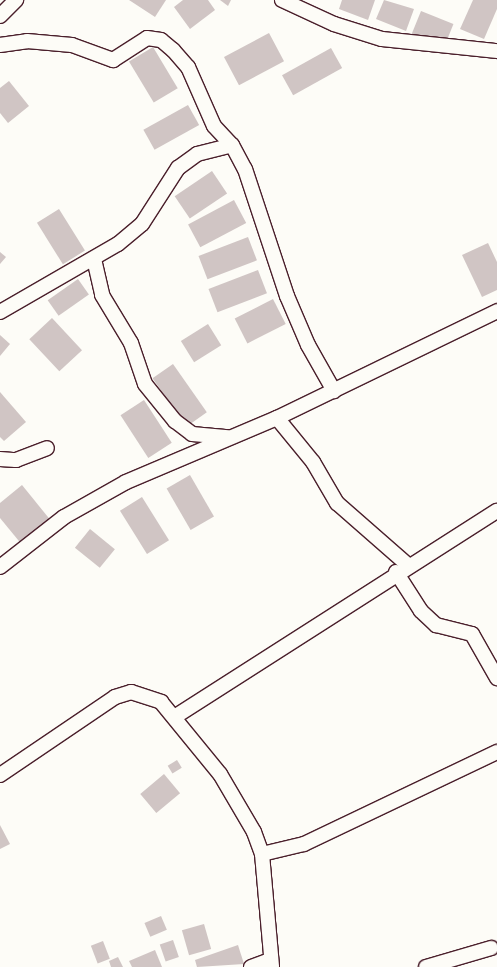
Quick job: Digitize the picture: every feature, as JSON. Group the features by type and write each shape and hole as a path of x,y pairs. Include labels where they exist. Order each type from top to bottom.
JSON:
{"street":[{"path":"0,16 16,0"},
{"path":"291,2 334,24 382,39 497,51"},
{"path":"0,45 27,41 72,45 113,60 146,38 161,40 188,67 214,126 232,145 245,169 290,303 308,345 334,391"},
{"path":"0,312 94,259 142,224 178,168 197,154 232,145"},
{"path":"94,259 102,295 132,343 145,384 161,405 192,434 213,438 239,436"},
{"path":"0,567 64,517 103,494 278,418 497,311"},
{"path":"278,418 313,462 337,503 402,569 421,611 436,625 472,634 497,678"},
{"path":"0,459 16,460 47,448"},
{"path":"176,716 402,569 497,511"},
{"path":"0,775 115,697 130,692 161,702 176,716 238,800 262,854 271,964 251,967"},
{"path":"262,854 304,844 497,752"},
{"path":"426,967 491,948"}],"building":[{"path":"129,0 166,0 155,17"},
{"path":"183,0 208,0 215,10 190,29 174,7"},
{"path":"220,0 231,0 228,6"},
{"path":"342,0 375,0 368,20 339,9"},
{"path":"384,0 414,9 406,31 376,19"},
{"path":"473,0 497,0 497,9 484,39 460,29"},
{"path":"421,11 453,24 444,48 411,35"},
{"path":"269,33 284,61 239,85 224,57"},
{"path":"153,47 178,88 154,103 129,61"},
{"path":"331,48 342,68 293,95 282,75"},
{"path":"9,81 29,106 8,123 0,113 0,88"},
{"path":"188,105 199,125 155,150 143,130"},
{"path":"212,171 227,193 190,219 175,196"},
{"path":"234,200 246,223 200,247 188,224"},
{"path":"59,209 85,251 63,264 37,223"},
{"path":"248,237 257,260 207,279 199,256"},
{"path":"488,243 497,262 497,290 482,297 462,255"},
{"path":"0,252 6,257 0,264"},
{"path":"258,270 267,293 217,312 209,289"},
{"path":"78,279 89,295 59,316 48,300"},
{"path":"273,299 286,324 247,343 235,319"},
{"path":"52,318 82,350 59,371 29,339"},
{"path":"208,324 221,345 194,362 181,341"},
{"path":"0,335 10,344 0,356"},
{"path":"173,364 207,412 186,427 153,378"},
{"path":"0,392 26,422 4,441 0,437"},
{"path":"144,400 172,443 148,458 121,415"},
{"path":"190,475 214,517 191,530 167,488"},
{"path":"22,485 52,522 23,546 0,518 0,503"},
{"path":"142,497 169,540 147,554 120,511"},
{"path":"90,529 115,549 100,568 75,548"},
{"path":"177,760 182,768 172,773 168,766"},
{"path":"164,774 180,793 156,813 140,794"},
{"path":"0,825 10,844 0,849"},
{"path":"161,916 167,930 150,937 144,923"},
{"path":"204,924 211,949 189,955 182,930"},
{"path":"173,940 179,957 166,962 160,945"},
{"path":"103,941 110,959 98,963 91,946"},
{"path":"238,945 244,964 197,967 195,960"},
{"path":"155,950 162,967 132,967 129,961"},
{"path":"118,957 123,967 111,967 109,961"}]}
